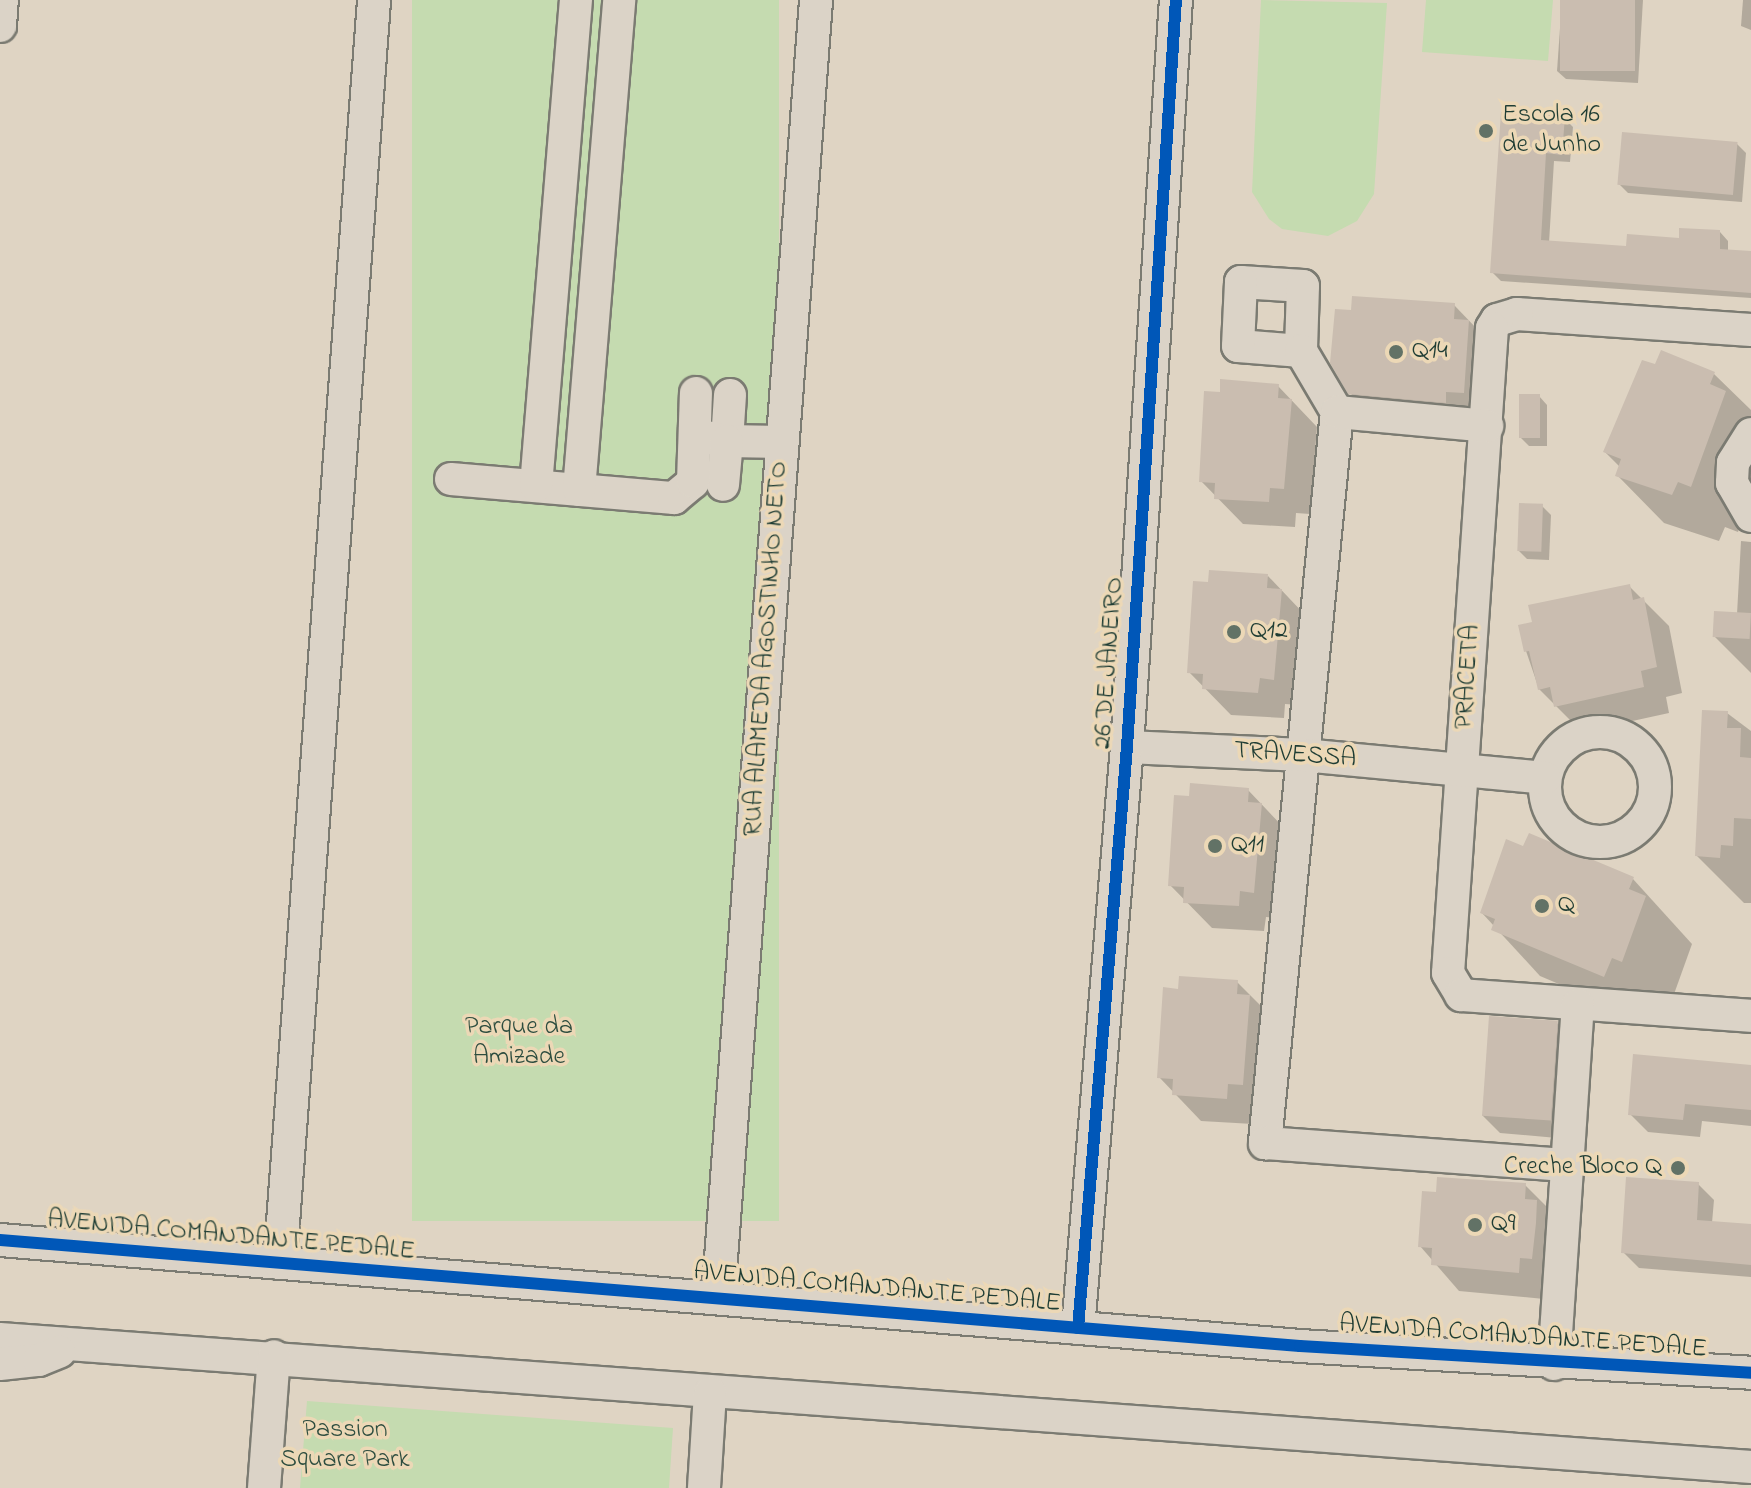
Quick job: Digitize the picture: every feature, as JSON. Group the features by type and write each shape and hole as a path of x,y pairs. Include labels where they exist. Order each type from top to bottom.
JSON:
{"street":[{"path":"0,26 2,0"},
{"path":"280,1263 374,0"},
{"path":"536,486 576,0"},
{"path":"579,490 585,375 619,0"},
{"name":"RUA ALAMEDA AGOSTINHO NETO","path":"718,1298 816,0"},
{"name":"26 DE JANEIRO","path":"1078,1328 1127,747 1176,0"},
{"path":"572,47 614,50"},
{"path":"566,131 607,134"},
{"path":"554,241 597,245"},
{"name":"PRACETA","path":"1751,330 1506,316 1497,320 1490,340 1451,984 1461,995 1751,1016"},
{"path":"1301,351 1337,412 1265,1143 1566,1165"},
{"path":"544,371 585,375"},
{"path":"451,479 674,498 693,482 696,393"},
{"path":"723,485 730,395"},
{"path":"1337,412 1487,426"},
{"path":"1751,434 1733,463 1732,483 1751,516"},
{"path":"695,436 727,441 782,442"},
{"name":"TRAVESSA","path":"1127,747 1303,755 1545,778"},
{"path":"1554,1364 1578,1005"},
{"name":"AVENIDA COMANDANTE PEDALE","path":"0,1240 1078,1328 1554,1364 1751,1373"},
{"path":"0,1339 274,1356 710,1393 1751,1467"},
{"path":"0,1364 39,1360 73,1344"},
{"path":"264,1488 274,1356"},
{"path":"704,1488 710,1393"}],"green space":[{"name":"Parque da Amizade","path":"412,0 779,0 779,1221 412,1221"},
{"path":"1261,0 1387,3 1374,194 1357,221 1328,236 1282,229 1269,219 1252,192"},
{"path":"1426,0 1553,0 1548,61 1422,52"},
{"name":"Passion Square Park","path":"307,1401 673,1428 669,1488 300,1488"}],"building":[{"path":"1560,0 1635,0 1635,71 1560,71"},
{"path":"1501,112 1565,116 1562,155 1546,153 1541,240 1626,246 1627,234 1679,238 1679,228 1720,230 1720,249 1751,251 1751,293 1490,273"},
{"path":"1622,132 1738,142 1733,195 1617,185"},
{"name":"Q14","path":"1352,296 1455,303 1454,319 1469,320 1464,393 1446,392 1446,403 1348,394 1330,363 1335,309 1351,310"},
{"path":"1661,350 1715,372 1710,384 1726,391 1691,487 1678,482 1672,495 1615,476 1621,459 1603,452 1642,360 1655,364"},
{"path":"1220,379 1279,384 1278,398 1292,399 1284,489 1270,488 1269,502 1214,499 1215,483 1199,482 1204,391 1220,392"},
{"path":"1519,394 1540,394 1540,438 1519,438"},
{"path":"1519,503 1543,504 1541,552 1517,551"},
{"name":"Q12","path":"1209,570 1268,574 1267,588 1282,589 1274,680 1260,678 1258,693 1202,689 1203,674 1187,673 1193,581 1208,582"},
{"path":"1630,584 1633,600 1644,597 1657,667 1641,671 1644,687 1554,707 1550,687 1538,690 1529,651 1524,652 1518,625 1532,622 1528,605"},
{"path":"1714,611 1751,613 1750,639 1713,637"},
{"path":"1702,710 1728,711 1727,728 1741,728 1740,757 1751,758 1751,819 1734,818 1733,846 1721,845 1720,858 1695,856"},
{"name":"Q11","path":"1190,783 1249,788 1248,802 1262,803 1254,893 1240,891 1239,906 1183,903 1184,887 1168,886 1174,795 1189,796"},
{"name":"Q","path":"1529,833 1634,877 1629,889 1646,896 1622,962 1612,958 1604,977 1491,930 1495,919 1480,913 1506,839 1523,846"},
{"path":"1179,976 1238,980 1237,994 1250,995 1243,1085 1228,1084 1227,1099 1172,1095 1173,1079 1157,1078 1163,987 1178,989"},
{"path":"1489,1016 1558,1021 1551,1121 1482,1116"},
{"path":"1633,1054 1751,1065 1751,1110 1685,1104 1683,1120 1628,1115"},
{"name":"Q9","path":"1437,1177 1526,1183 1525,1199 1537,1200 1536,1223 1532,1259 1520,1258 1519,1273 1431,1265 1432,1248 1418,1247 1422,1191 1436,1192"},
{"path":"1626,1177 1699,1182 1697,1220 1751,1224 1751,1265 1621,1253"}],"cycle path":[{"path":"1078,1328 1127,747 1176,0"},
{"path":"0,1240 1300,1346 1751,1373"}],"place":[{"name":"Escola 16 de Junho","path":"1486,131"},
{"name":"Q14","path":"1396,352"},
{"name":"Q12","path":"1234,632"},
{"name":"Q11","path":"1215,846"},
{"name":"Q","path":"1542,906"},
{"name":"Creche Bloco Q","path":"1678,1168"},
{"name":"Q9","path":"1475,1225"}]}
